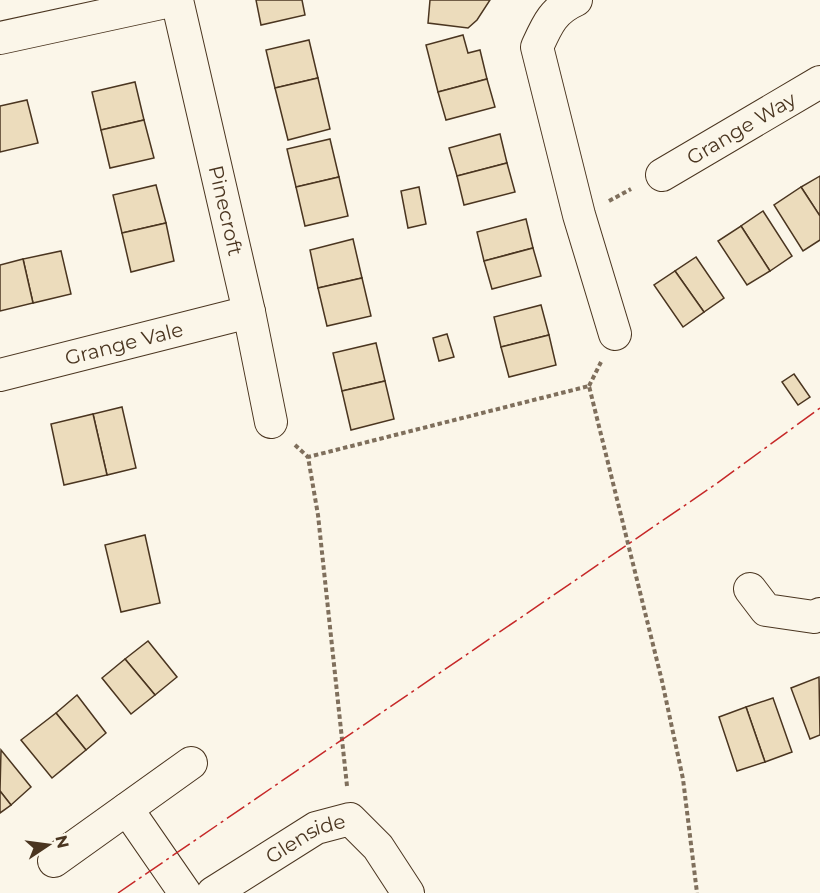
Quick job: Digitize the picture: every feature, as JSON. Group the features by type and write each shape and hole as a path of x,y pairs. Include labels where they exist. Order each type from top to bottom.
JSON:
{"street":[{"path":"0,38 176,0"},
{"name":"Pinecroft","path":"176,0 249,312 272,422"},
{"path":"576,0 566,4 548,21 537,47 579,215 615,334"},
{"name":"Grange Way","path":"662,175 820,82"},
{"name":"Grange Vale","path":"0,375 249,312"},
{"path":"750,589 766,610 814,617 820,614"},
{"path":"54,861 191,763"},
{"path":"126,809 185,893"},
{"name":"Glenside","path":"213,893 316,828 350,819 378,847 408,893"}],"path":[{"path":"579,215 662,175"},
{"path":"350,819 318,515 308,456 589,386 669,713 683,779 697,893"}],"building":[{"path":"256,0 302,0 305,15 261,25"},
{"path":"430,0 490,0 477,20 468,28 428,23"},
{"path":"463,35 468,53 480,50 487,79 438,92 426,45"},
{"path":"309,40 318,78 275,88 266,50"},
{"path":"318,78 330,129 288,140 275,88"},
{"path":"487,79 495,107 446,120 438,92"},
{"path":"135,82 144,120 101,130 92,92"},
{"path":"27,100 38,143 0,152 0,106"},
{"path":"144,120 154,158 110,168 101,130"},
{"path":"500,134 507,163 457,176 449,148"},
{"path":"330,139 339,177 296,187 287,149"},
{"path":"507,163 515,192 464,205 457,176"},
{"path":"820,176 820,216 801,187"},
{"path":"339,177 348,216 305,226 296,187"},
{"path":"156,185 166,223 122,233 113,195"},
{"path":"419,187 426,224 408,228 401,191"},
{"path":"801,187 820,216 820,240 803,251 774,205"},
{"path":"763,211 792,256 770,271 741,226"},
{"path":"526,219 533,248 484,261 477,232"},
{"path":"166,223 174,261 131,272 122,233"},
{"path":"741,226 770,271 747,285 718,241"},
{"path":"353,239 362,278 318,288 310,250"},
{"path":"533,248 541,276 492,289 484,261"},
{"path":"61,251 71,294 33,303 23,259"},
{"path":"696,257 724,298 704,312 675,271"},
{"path":"23,259 33,303 0,311 0,265"},
{"path":"675,271 704,312 683,327 654,285"},
{"path":"362,278 371,316 327,326 318,288"},
{"path":"541,305 549,335 501,347 494,317"},
{"path":"447,334 454,357 439,361 433,338"},
{"path":"549,335 556,365 509,377 501,347"},
{"path":"376,343 385,381 342,391 333,353"},
{"path":"794,374 810,397 798,405 782,382"},
{"path":"385,381 394,419 351,430 342,391"},
{"path":"122,407 136,468 107,475 93,414"},
{"path":"93,414 107,475 64,485 51,424"},
{"path":"145,535 160,603 121,612 105,545"},
{"path":"148,641 177,677 155,695 125,659"},
{"path":"125,659 155,695 131,714 102,678"},
{"path":"819,677 820,735 810,739 791,688"},
{"path":"77,695 106,733 86,750 56,713"},
{"path":"773,698 792,752 765,762 746,707"},
{"path":"746,707 765,762 737,771 719,717"},
{"path":"56,713 86,750 52,778 21,740"},
{"path":"1,750 31,787 11,805 0,791"},
{"path":"0,791 11,805 0,813"}],"power":[{"path":"118,893 716,484 820,408"}]}
